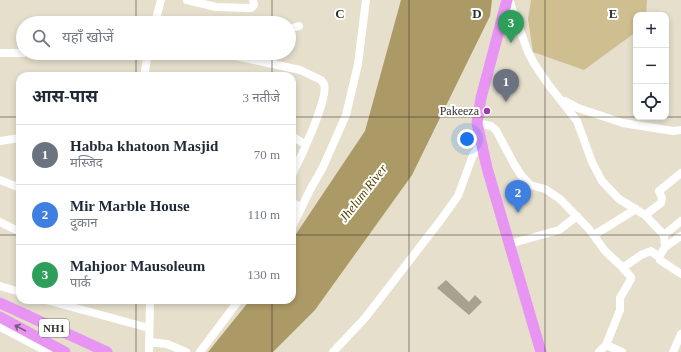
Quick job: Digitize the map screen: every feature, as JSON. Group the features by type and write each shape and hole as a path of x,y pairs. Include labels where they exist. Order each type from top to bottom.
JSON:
{"highway":[{"path":"508,0 481,98 477,123 481,145 541,352"},
{"name":"NH1","path":"0,303 108,352"},
{"name":"NH1","path":"0,317 65,352"}],"street":[{"path":"157,16 161,0"},
{"path":"187,0 216,7 249,8 253,6 253,0"},
{"path":"296,219 323,167 346,115 358,64 366,0"},
{"path":"508,0 520,34 535,65 577,121 592,162 602,181 619,199 644,214 664,235 665,247"},
{"path":"0,54 16,53"},
{"path":"145,72 147,60"},
{"path":"255,60 300,70 321,80 324,84 325,92 306,145 296,166"},
{"path":"559,97 578,108 623,123 673,132 681,130"},
{"path":"477,123 491,126 496,130 517,171 528,183 548,190 560,199 594,235 605,251 630,275 632,279 620,298 620,310 606,345 599,352"},
{"path":"0,141 16,139"},
{"path":"296,139 306,145"},
{"path":"333,352 365,318 458,196 472,155 481,145"},
{"path":"644,214 661,203 662,198 659,191 681,173"},
{"path":"0,180 16,186"},
{"path":"296,205 301,208"},
{"path":"594,235 636,209"},
{"path":"509,244 559,230 577,216"},
{"path":"0,222 16,230"},
{"path":"664,235 680,224"},
{"path":"659,257 665,247 681,236"},
{"path":"622,267 627,266 641,255 648,252 654,252 662,263 681,274"},
{"path":"0,286 16,291"},
{"path":"61,304 149,328"},
{"path":"149,352 150,304"},
{"path":"200,352 236,304"},
{"path":"0,327 48,352"},
{"path":"673,352 681,334"},
{"path":"149,342 167,344 186,352"},
{"path":"606,345 622,352"}],"shaded area":[{"path":"531,0 647,0 646,12 633,12 633,34 584,70 533,52 528,19"}],"water":[{"name":"Jhelum River","path":"401,0 492,0 490,16 412,175 315,310 273,352 208,352 247,304 296,304 296,234 365,131"}],"building":[{"path":"446,280 469,302 475,295 482,302 469,315 437,288"}],"place":[{"name":"Mahjoor Mausoleum","path":"511,43"},
{"name":"Habba khatoon Masjid","path":"506,102"},
{"name":"Pakeeza","path":"487,111"},
{"name":"Mir Marble House","path":"518,213"}]}
